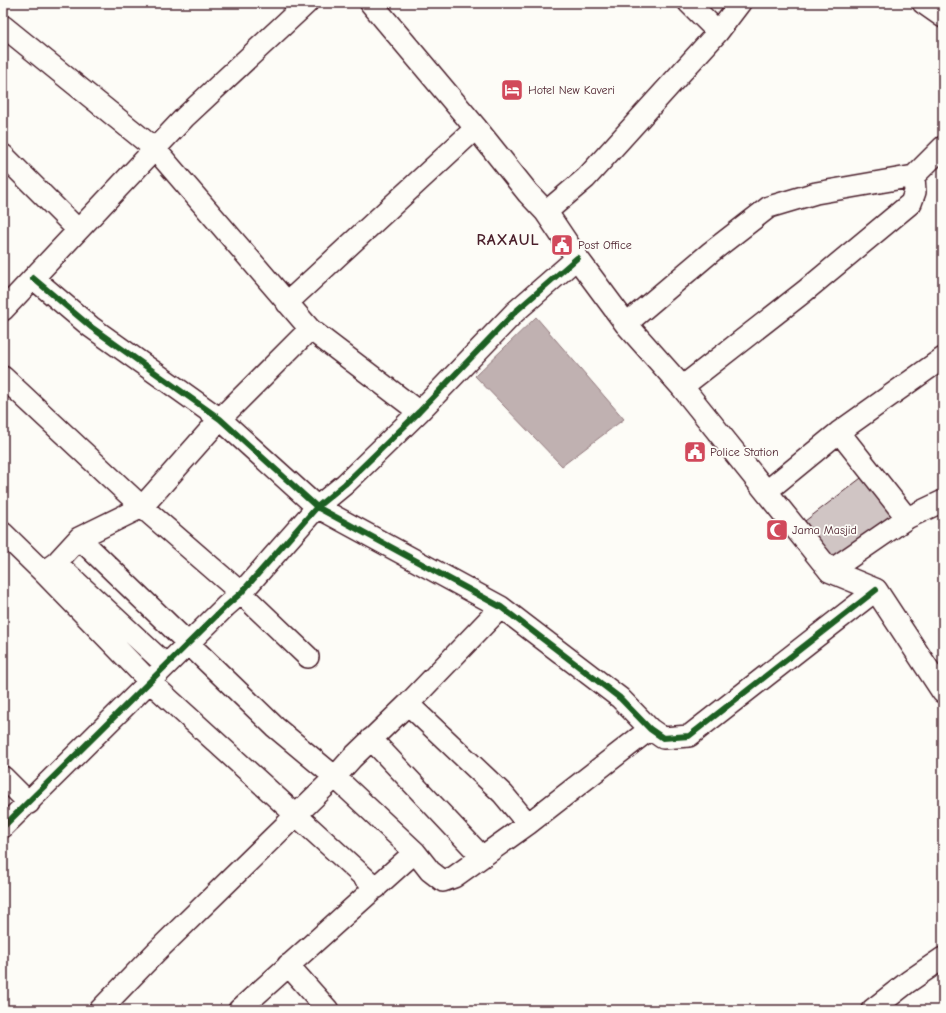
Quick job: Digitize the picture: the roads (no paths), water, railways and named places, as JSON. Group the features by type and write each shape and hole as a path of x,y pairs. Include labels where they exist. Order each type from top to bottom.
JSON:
{"main road":[{"path":"371,3 476,128 528,193 546,212 577,258 626,324 682,387 830,571 876,590 943,692"}],"street":[{"path":"3,310 185,117 307,3"},
{"path":"689,3 718,32"},
{"path":"546,212 586,178 718,32 740,3"},
{"path":"923,3 943,17"},
{"path":"3,26 155,149 286,303 310,329 419,412"},
{"path":"286,303 476,128"},
{"path":"626,324 710,252 769,207 816,193 914,176 943,147"},
{"path":"3,155 78,230"},
{"path":"682,387 805,292 911,203 915,192 914,176"},
{"path":"3,827 29,803 188,643 241,593 317,507 345,484 419,412 516,312 577,258"},
{"path":"34,278 91,327 220,419 317,507 501,607 620,698 650,729 663,738 689,736 876,590"},
{"path":"50,567 79,538 142,507 220,419 310,329"},
{"path":"767,491 839,432 943,358"},
{"path":"3,377 142,507 241,593 308,657"},
{"path":"839,432 907,518"},
{"path":"830,571 907,518 943,501"},
{"path":"3,533 50,567 166,665"},
{"path":"79,538 275,727 335,777 415,852 430,871 443,881 454,877 528,824 650,729"},
{"path":"50,567 149,682 376,888"},
{"path":"105,1008 295,815 408,704 501,607"},
{"path":"408,704 503,794 528,824"},
{"path":"371,739 482,856"},
{"path":"3,777 29,803"},
{"path":"239,1010 415,852"},
{"path":"872,1010 908,982 943,958"},
{"path":"288,965 328,1010"}],"place":[{"name":"Hotel New Kaveri","path":"512,90"},
{"name":"Post Office","path":"562,245"},
{"name":"Police Station","path":"695,452"},
{"name":"Jama Masjid","path":"777,530"}],"district":[{"name":"RAXAUL","path":"508,240"}]}
